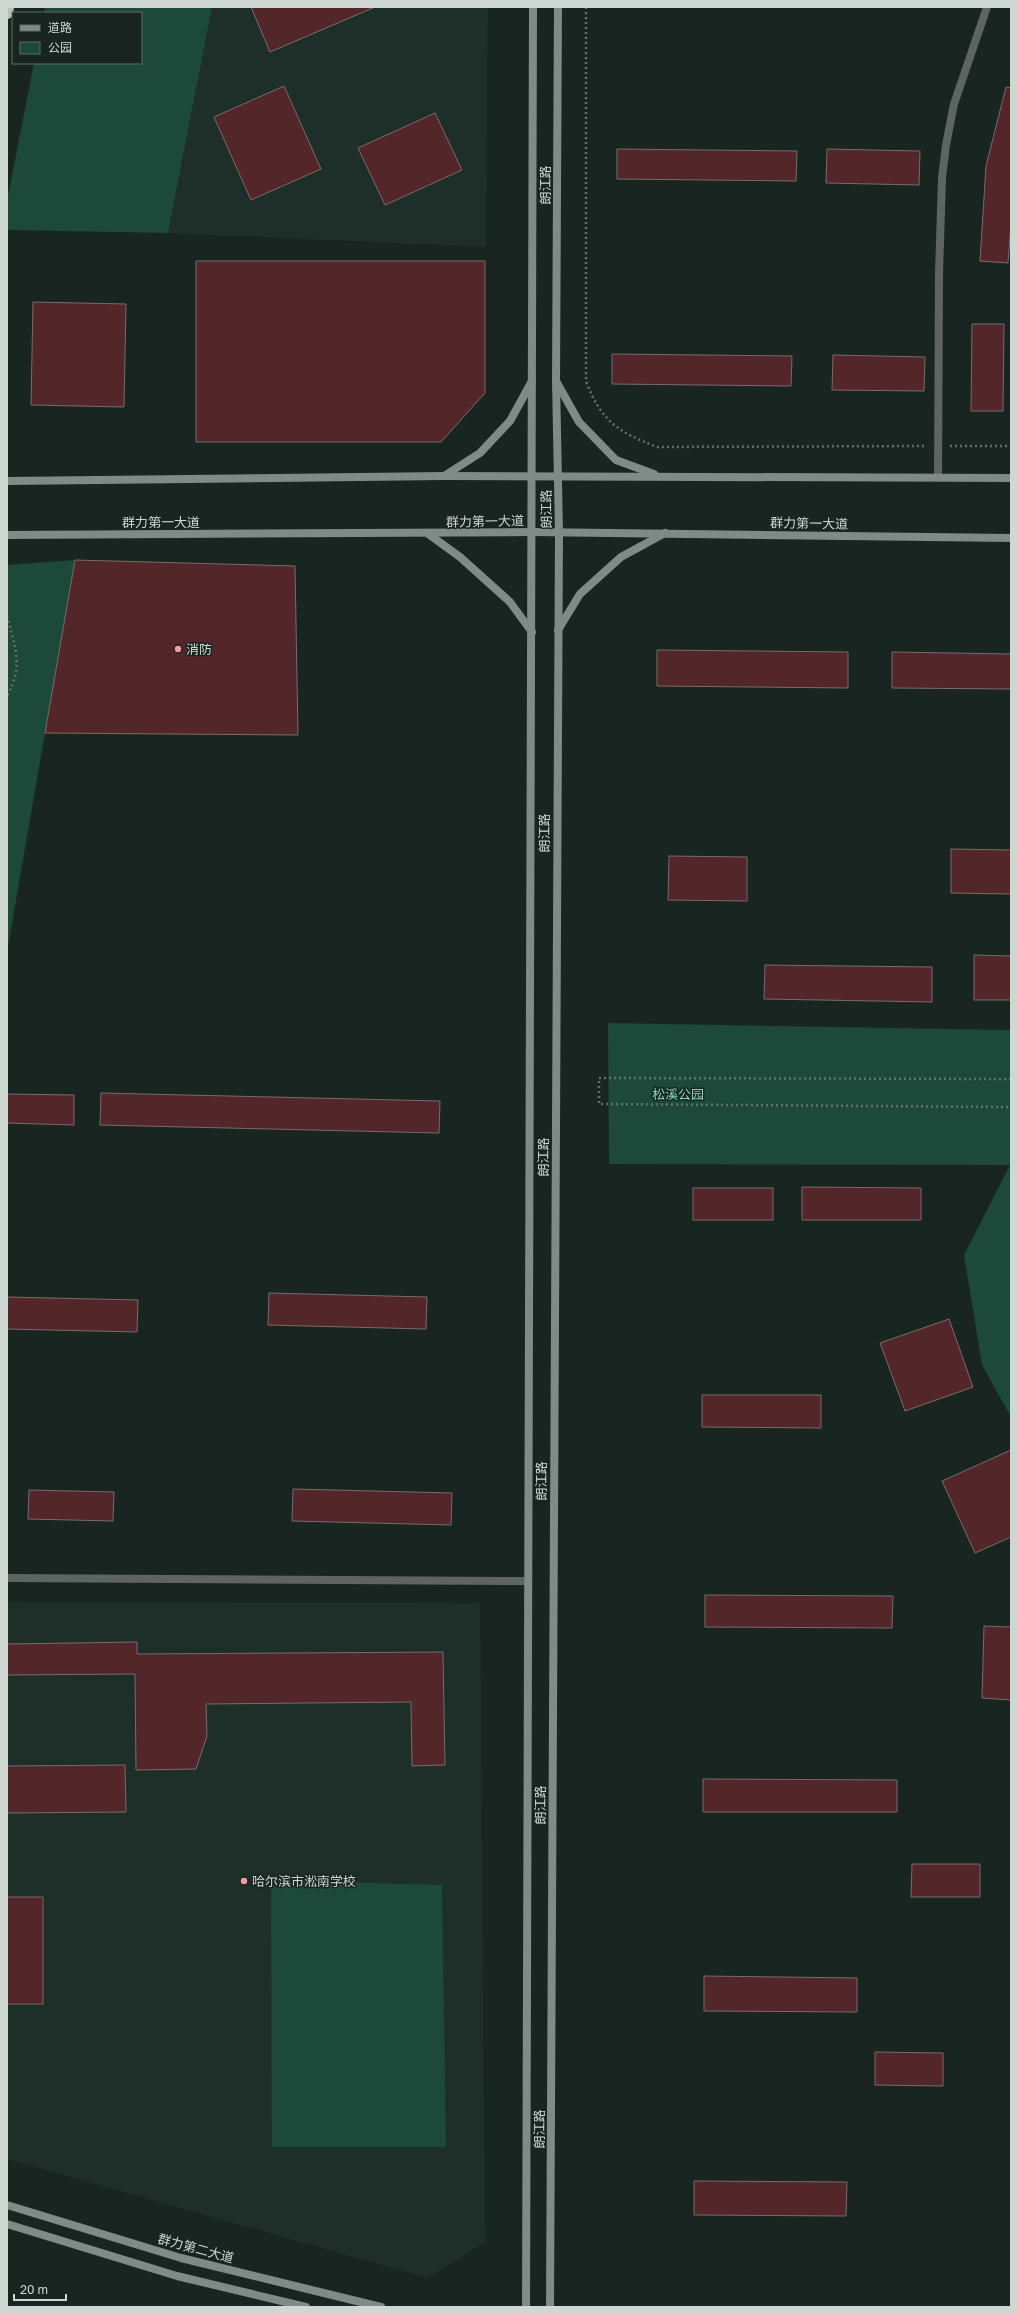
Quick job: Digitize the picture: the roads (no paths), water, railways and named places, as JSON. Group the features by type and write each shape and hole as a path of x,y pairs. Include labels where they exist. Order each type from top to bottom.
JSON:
{"highway":[{"path":"7,13 8,7"}],"main road":[{"name":"朗江路","path":"526,2307 533,7"},
{"name":"朗江路","path":"550,2307 557,631 559,533 556,380 558,7"},
{"path":"444,476 480,453 510,421 532,380"},
{"path":"556,380 579,422 616,460 661,476"},
{"path":"7,481 444,476 1011,478"},
{"name":"群力第一大道","path":"7,535 532,532 1011,538"},
{"path":"427,533 460,557 510,602 532,632"},
{"path":"557,631 580,594 621,557 666,533"},
{"name":"群力第二大道","path":"7,2205 181,2258 381,2307"},
{"path":"7,2224 177,2276 306,2307"}],"street":[{"path":"938,477 939,274 942,178 946,145 954,104 987,7"},
{"path":"7,1578 528,1581"}],"place":[{"name":"消防","path":"178,649"},
{"name":"哈尔滨市淞南学校","path":"244,1881"}],"park label":[{"name":"松溪公园","path":"678,1094"}]}
